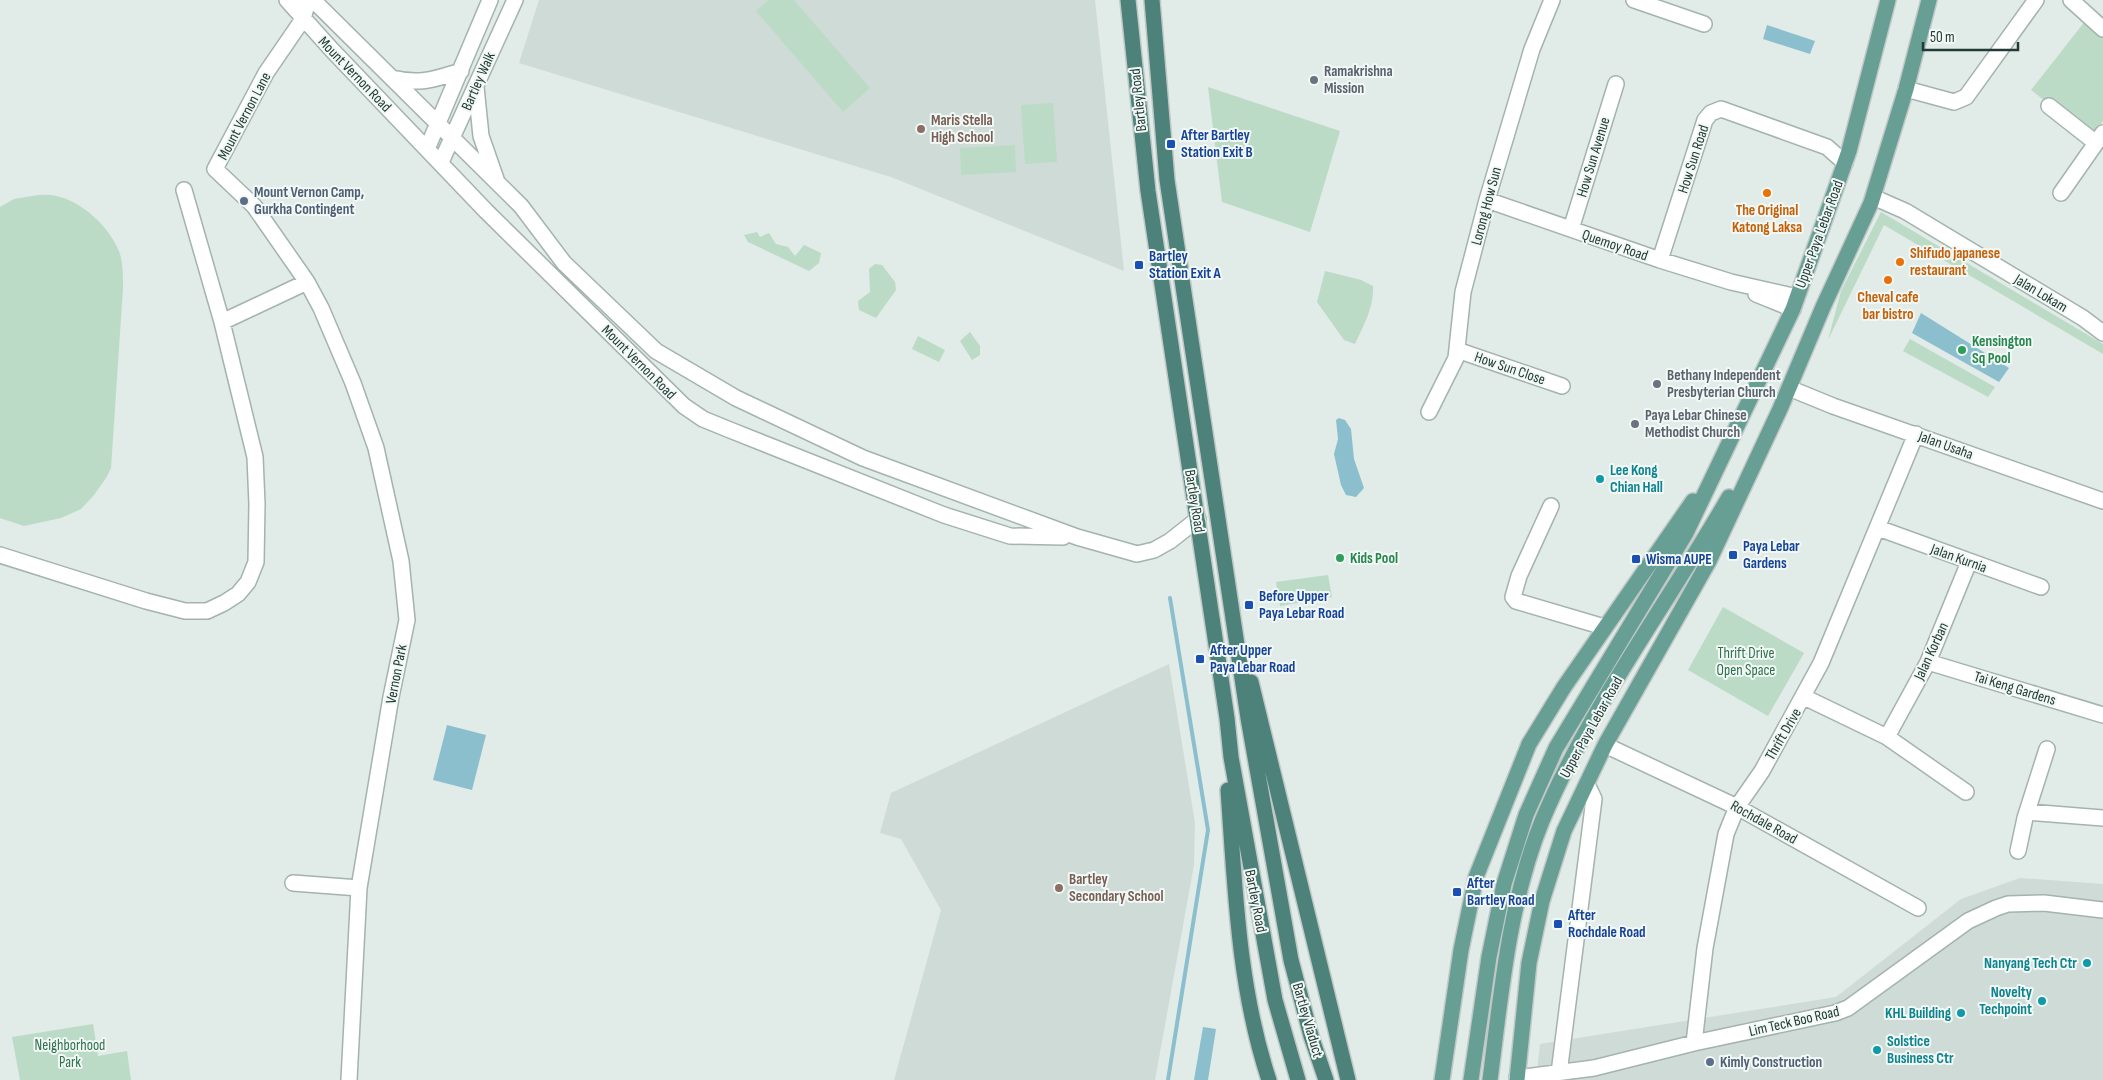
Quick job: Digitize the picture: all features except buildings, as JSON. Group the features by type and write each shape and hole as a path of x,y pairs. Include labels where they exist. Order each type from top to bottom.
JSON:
{"highway":[{"name":"Bartley Road","path":"1128,0 1148,191 1198,519 1231,757 1275,1000"},
{"name":"Bartley Road","path":"1152,0 1167,180 1240,661 1291,960"},
{"path":"1240,661 1251,683 1261,718 1348,1077"},
{"path":"1231,757 1228,770 1228,785 1241,949 1258,1046 1269,1080"},
{"name":"Bartley Viaduct","path":"1291,960 1310,1036 1326,1080"},
{"name":"Bartley Viaduct","path":"1275,1000 1298,1080"}],"main road":[{"name":"Upper Paya Lebar Road","path":"1471,1080 1489,957 1502,893 1526,815 1556,748 1671,558 1723,459 1795,303 1844,164 1867,88 1888,0"},
{"name":"Upper Paya Lebar Road","path":"1517,1079 1529,963 1542,901 1564,831 1605,745 1709,561 1780,409 1873,197 1906,90 1929,0"},
{"name":"Upper Paya Lebar Road","path":"1490,1080 1506,961 1520,892 1542,822 1571,758 1696,554 1780,409"},
{"name":"Upper Paya Lebar Road","path":"1442,1080 1461,950 1476,877 1529,744 1604,627 1723,459"}],"street":[{"name":"Mount Vernon Road","path":"287,0 302,19 427,149 644,367 684,406 703,419 899,498 1010,536 1077,537"},
{"path":"302,19 307,4 305,0"},
{"name":"Mount Vernon Road","path":"313,0 520,206 564,263 656,351 736,398 863,458 1077,537 1137,554 1154,550 1170,541 1198,519"},
{"name":"Bartley Walk","path":"427,149 490,0"},
{"name":"Bartley Walk","path":"441,162 515,0"},
{"name":"Lorong How Sun","path":"1430,412 1452,367 1457,350 1463,292 1487,200 1532,49 1552,0"},
{"path":"1634,0 1704,24"},
{"path":"1906,90 1954,102 1966,96 2036,0"},
{"path":"2071,0 2103,30"},
{"name":"Mount Vernon Lane","path":"254,206 215,169 266,73 302,19"},
{"path":"391,78 410,83 431,81 461,71"},
{"name":"How Sun Avenue","path":"1571,229 1616,84"},
{"path":"476,86 480,136 500,187"},
{"path":"2049,106 2100,138 2061,192"},
{"name":"How Sun Road","path":"1660,260 1705,120 1711,113 1721,109 1827,147 1844,164"},
{"path":"0,555 185,611 207,611 238,594 248,582 256,562 257,504 255,457 222,322 184,190"},
{"name":"Jalan Lokam","path":"1873,197 1905,211 2083,318 2103,333"},
{"name":"Quemoy Road","path":"1487,200 1660,260 1744,286 1759,296 1795,303"},
{"name":"Vernon Park","path":"254,206 307,282 349,374 376,448 401,561 407,620 391,697 359,888 349,1080"},
{"path":"222,322 307,282"},
{"name":"How Sun Close","path":"1457,350 1562,386"},
{"path":"644,367 656,351"},
{"name":"Jalan Usaha","path":"1789,388 2103,501"},
{"name":"Thrift Drive","path":"1694,1043 1706,948 1726,834 1737,807 1755,783 1821,664 1916,434"},
{"path":"1551,506 1519,576 1513,597 1516,601 1604,627"},
{"name":"Jalan Kurnia","path":"1878,528 2041,587"},
{"name":"Jalan Korban","path":"1887,737 1928,662 1969,562"},
{"name":"Tai Keng Gardens","path":"1928,662 2103,715"},
{"path":"1804,697 1887,737 1966,792"},
{"name":"Rochdale Road","path":"1605,745 1737,807 1918,908"},
{"path":"2018,851 2027,812 2047,748"},
{"name":"Upper Paya Lebar Road","path":"1559,1073 1594,799 1587,784"},
{"path":"2027,812 2103,818"},
{"path":"293,883 359,888"},
{"name":"Lim Teck Boo Road","path":"1517,1079 1594,1068 1841,1010 1968,921 2002,906 2044,902 2103,910"}],"shaded area":[{"name":"Maris Stella High School","path":"539,0 1095,0 1124,271 891,177 519,63"},
{"name":"Bartley Secondary School","path":"1169,664 1195,823 1194,865 1155,1080 894,1080 941,910 901,839 880,833 891,793"},
{"path":"2020,878 2103,884 2103,1080 1536,1080 1540,1044 1836,997 1961,899"}],"green space":[{"path":"769,0 794,0 870,88 843,112 756,11"},
{"path":"2086,20 2103,37 2103,121 2091,137 2031,90"},
{"path":"1208,87 1340,131 1310,232 1222,202"},
{"path":"1053,103 1057,162 1025,164 1021,105"},
{"path":"1015,145 1016,172 961,175 960,148"},
{"path":"41,195 56,196 76,204 103,226 116,244 120,254 123,288 111,468 94,495 81,509 61,518 24,526 0,518 0,207 14,199"},
{"path":"1881,212 2103,344 2103,354 1884,225 1828,340 1841,291"},
{"path":"757,232 760,237 769,233 776,244 788,247 795,256 804,245 821,253 819,263 809,271 748,242 744,235"},
{"path":"875,264 882,265 895,282 896,290 876,318 859,310 858,301 870,292 869,269"},
{"path":"1325,271 1361,280 1373,286 1370,309 1355,344 1344,340 1317,302"},
{"path":"970,332 980,346 980,355 972,360 960,341"},
{"path":"918,336 945,350 939,362 912,349"},
{"path":"1910,339 1995,387 1988,397 1903,351"},
{"path":"1328,575 1332,597 1280,606 1276,582"},
{"name":"Thrift Drive Open Space","path":"1723,607 1804,653 1768,716 1688,670"},
{"name":"Neighborhood Park","path":"93,1024 98,1056 127,1051 131,1080 20,1080 12,1037"}],"water":[{"path":"1767,25 1815,41 1810,54 1763,39"},
{"name":"Kensington Sq Pool","path":"1921,313 2009,368 1999,382 1912,333"},
{"path":"1339,418 1345,420 1351,429 1354,459 1364,488 1356,497 1346,495 1341,485 1334,454 1338,439 1336,420"},
{"path":"447,725 486,735 472,790 433,780"},
{"path":"1203,1027 1216,1029 1208,1080 1194,1080"}],"waterway":[{"path":"1168,1080 1208,830 1170,598"}],"place":[{"name":"Ramakrishna Mission","path":"1314,80"},
{"name":"Maris Stella High School","path":"921,129"},
{"name":"After Bartley Station Exit B","path":"1171,144"},
{"name":"The Original Katong Laksa","path":"1767,193"},
{"name":"Mount Vernon Camp, Gurkha Contingent","path":"244,201"},
{"name":"Shifudo japanese restaurant","path":"1900,262"},
{"name":"Bartley Station Exit A","path":"1139,265"},
{"name":"Cheval cafe bar bistro","path":"1888,280"},
{"name":"Kensington Sq Pool","path":"1962,350"},
{"name":"Bethany Independent Presbyterian Church","path":"1657,384"},
{"name":"Paya Lebar Chinese Methodist Church","path":"1635,424"},
{"name":"Lee Kong Chian Hall","path":"1600,479"},
{"name":"Paya Lebar Gardens","path":"1733,555"},
{"name":"Kids Pool","path":"1340,558"},
{"name":"Wisma AUPE","path":"1636,559"},
{"name":"Before Upper Paya Lebar Road","path":"1249,605"},
{"name":"After Upper Paya Lebar Road","path":"1200,659"},
{"name":"Bartley Secondary School","path":"1059,888"},
{"name":"After Bartley Road","path":"1457,892"},
{"name":"After Rochdale Road","path":"1558,924"},
{"name":"Nanyang Tech Ctr","path":"2087,963"},
{"name":"Novelty Techpoint","path":"2042,1001"},
{"name":"KHL Building","path":"1961,1013"},
{"name":"Solstice Business Ctr","path":"1877,1050"},
{"name":"Kimly Construction","path":"1710,1062"}]}
